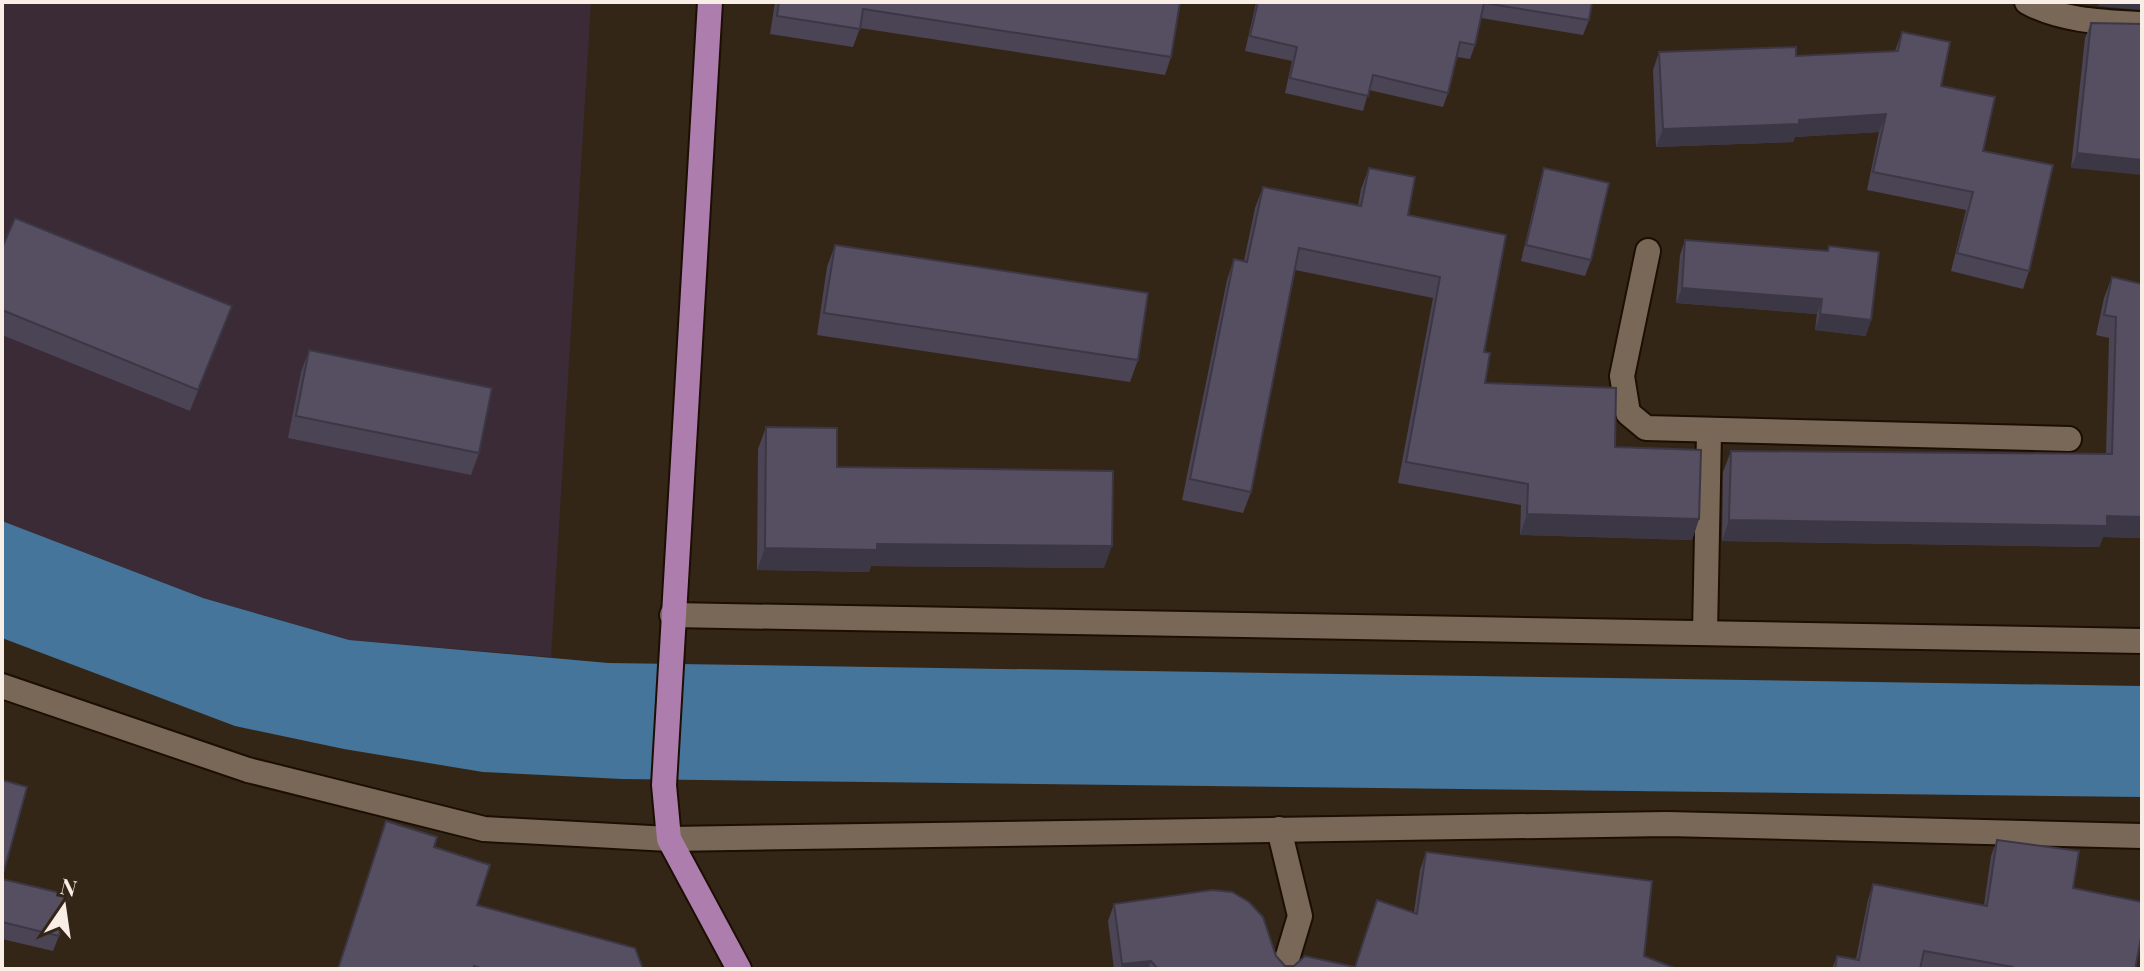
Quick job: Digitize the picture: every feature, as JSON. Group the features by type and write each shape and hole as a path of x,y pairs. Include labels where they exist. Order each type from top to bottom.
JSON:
{"main road":[{"path":"710,2 664,785 669,839 739,969"}],"street":[{"path":"2027,2 2042,10 2098,22 2142,24"},
{"path":"1648,251 1622,376 1628,413 1646,428 2069,439"},
{"path":"1705,633 1709,432"},
{"path":"672,615 2142,641"},
{"path":"2,686 248,770 484,829 669,839 1667,824 2142,836"},
{"path":"1279,829 1300,916 1284,969"}],"shaded area":[{"path":"2,2 591,2 551,657 349,640 203,598 2,521"}],"water":[{"path":"2,521 203,598 349,640 608,663 2142,686 2142,797 622,779 483,772 344,749 235,726 2,638"}],"building":[{"path":"779,2 1180,2 1171,57 863,9 860,29 777,16"},
{"path":"1258,2 1592,2 1589,20 1484,3 1475,45 1460,42 1448,93 1373,75 1368,96 1290,78 1297,47 1250,36"},
{"path":"2091,23 2142,24 2142,160 2077,153"},
{"path":"1902,32 1950,42 1941,86 1995,97 1983,151 2053,165 2029,271 1957,253 1973,192 1873,172 1886,114 1799,120 1799,124 1663,129 1659,52 1796,47 1796,56 1898,51"},
{"path":"1369,168 1415,177 1408,215 1506,235 1484,352 1490,353 1485,383 1616,388 1615,447 1701,450 1699,519 1527,514 1528,484 1406,462 1440,277 1299,248 1251,492 1190,479 1234,259 1247,262 1263,187 1361,206"},
{"path":"1544,168 1609,183 1591,260 1526,245"},
{"path":"15,218 232,306 198,390 2,310 2,248"},
{"path":"1685,240 1828,251 1829,246 1879,252 1871,320 1820,314 1822,299 1682,288"},
{"path":"835,245 1148,293 1138,360 824,313"},
{"path":"2112,277 2142,284 2142,517 2107,516 2107,526 1729,520 1731,451 2112,454 2116,317 2104,315"},
{"path":"309,350 492,388 479,453 296,416"},
{"path":"766,427 837,428 837,467 1113,471 1112,546 877,544 877,550 765,548"},
{"path":"2,780 27,787 4,871 2,871"},
{"path":"386,821 437,837 434,847 490,865 477,905 635,948 643,969 483,969 474,966 473,969 338,969"},
{"path":"1997,840 2079,851 2073,888 2142,902 2142,933 2135,969 2012,969 1924,951 1920,969 1835,969 1837,956 1859,960 1873,884 1987,906"},
{"path":"1426,852 1652,881 1644,956 1677,969 1158,969 1151,961 1122,964 1114,904 1212,890 1232,892 1249,902 1263,917 1276,956 1285,966 1294,966 1305,956 1355,967 1377,900 1417,914"},
{"path":"2,879 69,895 59,936 2,922"}]}
